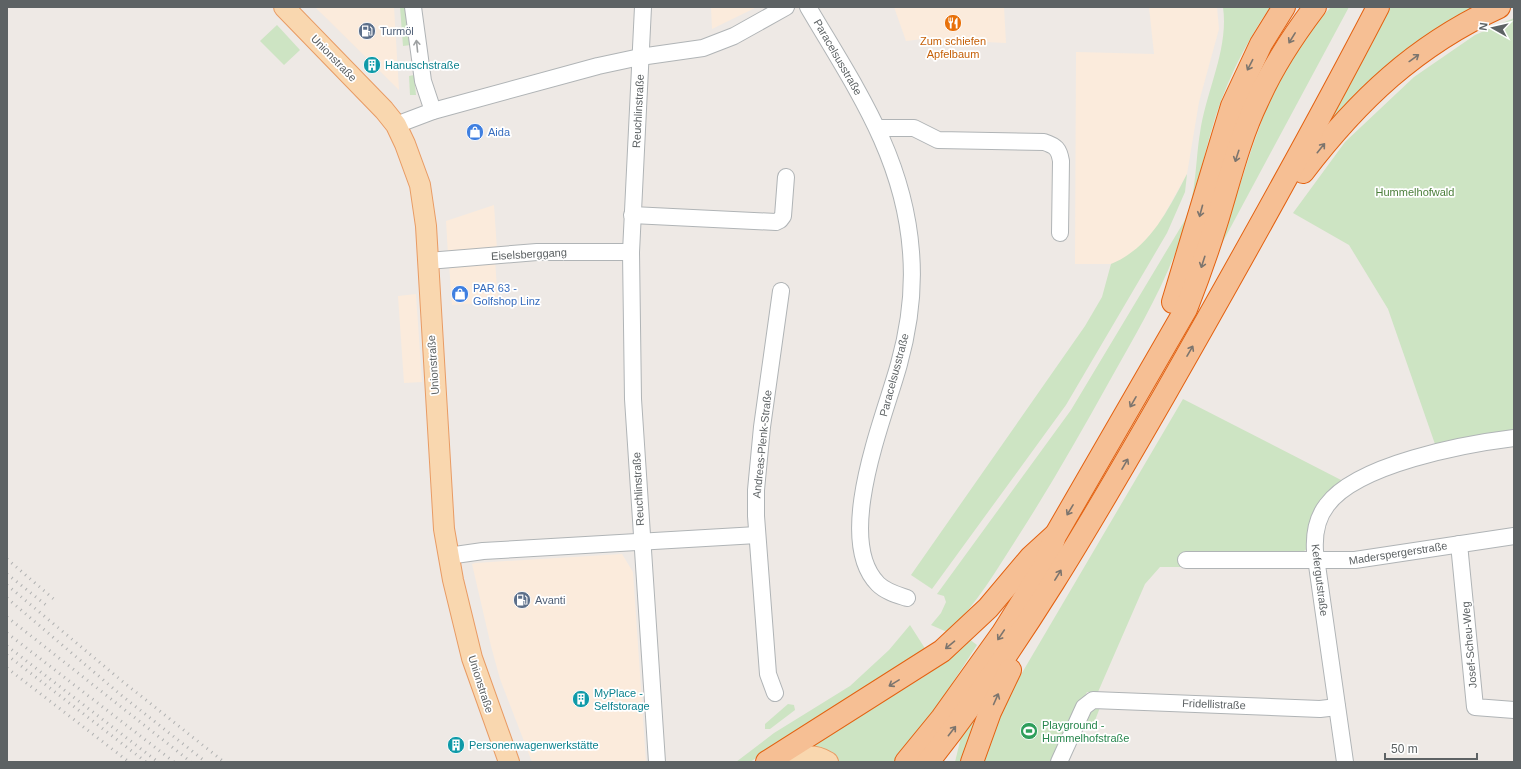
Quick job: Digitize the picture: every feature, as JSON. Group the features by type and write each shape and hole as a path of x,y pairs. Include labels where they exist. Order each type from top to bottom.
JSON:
{"highway":[{"path":"1172,335 1173,304 1224,128 1245,75 1261,44 1284,7"},
{"path":"906,762 942,718 1002,634 1044,567 1055,536 1186,310 1199,275 1242,140 1257,100 1296,31 1315,7"},
{"path":"1172,335 1194,315 1294,137 1362,7"},
{"path":"928,762 993,676 1093,520 1256,236 1378,7"},
{"path":"1256,236 1322,147 1373,91 1401,67 1446,35 1499,7"},
{"path":"767,762 942,652 988,608 1031,557 1055,536"},
{"path":"972,762 990,712 1038,608"}],"main road":[{"name":"Unionstraße","path":"289,8 384,110 396,125 405,144 420,185 426,226 442,506 448,556 472,658 509,762"},
{"path":"787,762 809,756 828,762"}],"street":[{"path":"413,7 418,59 423,81 433,111"},
{"name":"Reuchlinstraße","path":"643,7 631,252 633,399 641,542 657,762"},
{"path":"396,125 433,111 598,66 640,57 688,51 718,43 786,7"},
{"name":"Paracelsusstraße","path":"808,7 878,128 899,180 907,218 912,279 909,312 904,346 867,472 862,504 861,539 865,562 874,580 888,591 907,598"},
{"path":"878,128 914,128 938,140 1044,142 1054,145 1059,151 1061,161 1060,233"},
{"path":"632,215 776,222 783,216 786,177"},
{"name":"Eiselsberggang","path":"428,261 537,252 631,252"},
{"name":"Andreas-Plenk-Straße","path":"774,693 768,674 757,535 757,474 781,291"},
{"name":"Kefergutstraße","path":"1345,762 1316,561 1315,535 1321,515 1332,498 1354,481 1390,466 1440,452 1514,438"},
{"path":"448,556 483,551 757,535"},
{"name":"Maderspergerstraße","path":"1186,560 1355,560 1514,536"},
{"name":"Josef-Scheu-Weg","path":"1459,544 1475,707 1514,710"},
{"name":"Fridellistraße","path":"1059,762 1084,707 1090,701 1320,708 1337,707"}],"shaded area":[{"name":"Turmöl","path":"315,7 394,7 399,90 319,11"},
{"path":"711,7 757,7 712,29"},
{"name":"Zum schiefen Apfelbaum","path":"894,7 1004,7 1006,43 923,39 906,41"},
{"path":"1149,7 1217,7 1219,29 1199,102 1187,174 1158,226 1136,251 1124,259 1111,264 1075,264 1076,52 1154,54"},
{"path":"494,205 497,250 448,254 446,221"},
{"path":"495,260 498,302 452,305 449,264"},
{"path":"416,294 422,382 404,383 398,296"},
{"path":"622,554 633,572 646,762 532,762 500,679 472,564"}],"green space":[{"path":"400,7 408,7 411,45 403,46"},
{"path":"1223,7 1270,7 1260,21 1228,83 1211,132 1186,222 1167,273 1149,310 1065,459 1031,516 986,586 967,611 947,632 931,625 941,613 946,602 944,596 937,594 1071,410 1185,220 1194,188 1198,144 1203,117 1223,38"},
{"path":"1331,7 1349,7 1219,249 1253,145 1272,93 1306,35"},
{"path":"1390,7 1483,7 1317,144 1372,44"},
{"name":"Hummelhofwald","path":"1514,18 1514,431 1436,447 1388,309 1349,245 1293,213 1345,142 1414,77 1475,35"},
{"path":"277,25 300,50 284,65 260,41"},
{"path":"414,75 416,95 410,95 409,76"},
{"path":"1187,174 1185,192 1167,233 1066,405 932,589 911,575 1085,326 1102,297 1111,264 1125,257 1147,238 1165,214"},
{"path":"1183,399 1343,481 1307,549 1301,553 1182,554 1182,567 1160,567 1145,584 1098,692 1087,692 1052,762 982,762 1000,714 1019,678"},
{"path":"910,625 926,650 750,762 736,762 774,733 850,686 889,650"},
{"path":"969,639 977,645 928,720 895,762 838,762 834,758 807,748 922,678 945,662"},
{"path":"788,704 794,705 795,710 770,729 765,729 765,724"},
{"path":"1101,705 1092,728 1082,725 1089,708"},
{"path":"980,713 965,762 955,762 961,737"}],"railway":[{"path":"7,559 56,601"},
{"path":"7,574 46,605"},
{"path":"7,585 122,681 224,762"},
{"path":"7,598 121,695 206,762"},
{"path":"7,617 191,762"},
{"path":"7,633 174,762"},
{"path":"7,646 158,762"},
{"path":"7,655 146,762"},
{"path":"7,668 129,762"}],"place":[{"name":"Zum schiefen Apfelbaum","path":"953,23"},
{"name":"Turmöl","path":"367,31"},
{"name":"Hanuschstraße","path":"372,65"},
{"name":"Aida","path":"475,132"},
{"name":"PAR 63 - Golfshop Linz","path":"460,294"},
{"name":"Avanti","path":"522,600"},
{"name":"MyPlace - Selfstorage","path":"581,699"},
{"name":"Playground - Hummelhofstraße","path":"1029,731"},
{"name":"Personenwagenwerkstätte","path":"456,745"}]}
